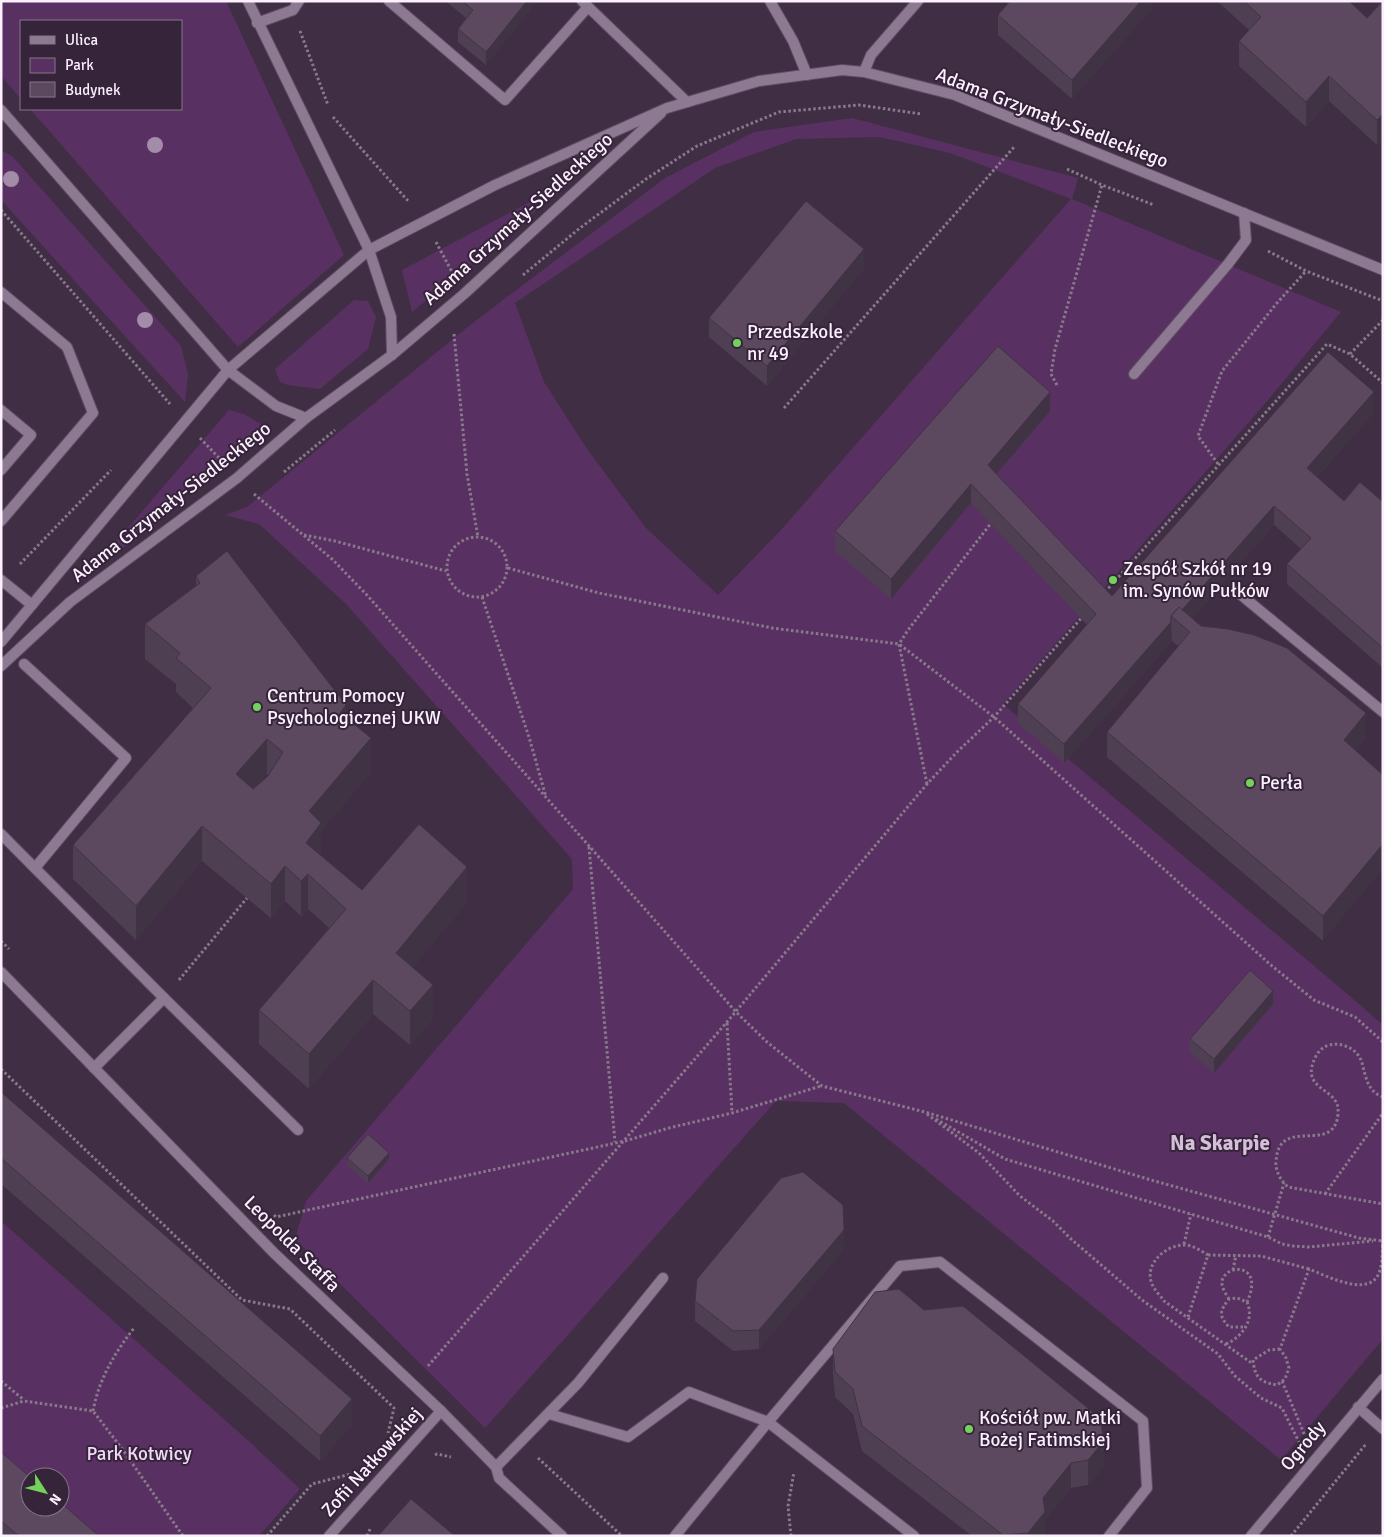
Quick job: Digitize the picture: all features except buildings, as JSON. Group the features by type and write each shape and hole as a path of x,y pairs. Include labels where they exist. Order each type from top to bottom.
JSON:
{"street":[{"path":"248,1 257,23 369,250 391,317 392,355"},
{"path":"389,1 505,100 585,4 687,102"},
{"path":"770,1 793,41 807,75"},
{"path":"864,72 871,55 918,1"},
{"path":"257,23 296,6"},
{"name":"Adama Grzymały-Siedleckiego","path":"1,642 228,370 369,250 495,185 667,108 759,81 842,70 864,72 954,95 1383,270"},
{"name":"Adama Grzymały-Siedleckiego","path":"1,666 70,602 237,478 306,418 392,355 464,294 667,108"},
{"path":"1,110 228,370 276,406 306,418"},
{"path":"1134,374 1228,264 1246,240 1244,213"},
{"path":"1,292 67,348 93,413 1,522"},
{"path":"1,410 31,435 1,470"},
{"path":"2,581 32,605"},
{"path":"1240,594 1383,712"},
{"path":"24,664 126,758 34,868"},
{"path":"1,834 298,1130"},
{"name":"Leopolda Staffa","path":"1,972 274,1253 441,1411 496,1467 499,1478 562,1536"},
{"path":"94,1068 164,998"},
{"path":"675,1536 768,1422 900,1266 940,1262 1144,1421 1147,1488 1109,1536"},
{"path":"496,1467 578,1383 663,1278"},
{"name":"Ogrody","path":"1251,1536 1383,1379"},
{"path":"548,1414 628,1438 689,1392 768,1422 914,1536"},
{"path":"1358,1407 1382,1429"},
{"name":"Zofii Nałkowskiej","path":"329,1536 441,1411"}],"path":[{"path":"296,6 328,107"},
{"path":"522,276 588,222 646,179 697,146 779,112 858,105 923,114"},
{"path":"332,116 415,208 425,222 464,294"},
{"path":"784,408 1015,146 1024,150"},
{"path":"1058,165 1156,206"},
{"path":"1056,385 1051,374 1055,349 1102,185"},
{"path":"1,210 237,478 332,559 366,594 736,1012 767,1042 822,1086 925,1112 1141,1177 1360,1238 1382,1240"},
{"path":"1246,240 1306,271 1383,301"},
{"path":"1218,464 1198,436 1222,371 1277,303 1306,271"},
{"path":"1350,354 1383,320"},
{"path":"454,332 467,474 478,537"},
{"path":"1099,598 1326,344 1350,354 1383,383"},
{"path":"2,581 111,469"},
{"path":"927,784 899,644 997,516"},
{"path":"304,535 335,541 446,570"},
{"path":"478,537 488,539 500,547 506,558 508,568 506,579 493,593 482,597 471,597 460,593 449,581 446,570 448,557 454,547 467,538 478,537"},
{"path":"508,568 599,593 772,628 899,644 994,717 1272,966 1314,1000 1355,1017 1383,1042"},
{"path":"482,597 529,737 547,800"},
{"path":"428,1366 736,1012 927,784 994,717 1086,613"},
{"path":"588,846 615,1142"},
{"path":"174,986 247,898"},
{"path":"1,941 15,955"},
{"path":"727,1022 732,1113"},
{"path":"1383,1097 1378,1095 1368,1085 1362,1062 1355,1052 1343,1044 1328,1046 1318,1052 1312,1064 1312,1075 1316,1085 1333,1098 1337,1104 1337,1122 1331,1131 1322,1135 1294,1136 1279,1147 1275,1166 1288,1187 1383,1204"},
{"path":"1,1069 242,1300 290,1309 394,1408 387,1436"},
{"path":"269,1210 276,1218 625,1140 732,1113 822,1086"},
{"path":"925,1112 1005,1159 1268,1236 1282,1244 1301,1246 1382,1240"},
{"path":"925,1112 979,1153 1020,1196 1053,1221 1071,1239 1142,1300 1218,1354 1235,1376 1261,1398 1282,1408 1301,1446"},
{"path":"1325,1194 1383,1113"},
{"path":"1268,1236 1284,1183"},
{"path":"1184,1244 1191,1214"},
{"path":"1254,1364 1164,1300 1151,1280 1152,1267 1158,1256 1171,1248 1184,1244 1208,1255 1261,1256 1309,1269 1341,1282 1358,1286 1369,1284 1376,1278 1380,1270 1382,1240"},
{"path":"1188,1317 1208,1255"},
{"path":"1233,1270 1236,1255"},
{"path":"1280,1349 1309,1269"},
{"path":"1229,1299 1222,1286 1222,1280 1233,1270 1242,1270 1248,1273 1253,1282 1247,1302"},
{"path":"1225,1344 1235,1340 1246,1327 1250,1309 1247,1302 1237,1298 1229,1299 1221,1314 1223,1321 1229,1327 1246,1327"},
{"path":"93,1411 96,1396 115,1352 134,1328"},
{"path":"1280,1349 1286,1358 1289,1368 1282,1382 1277,1385 1267,1384 1254,1370 1254,1360 1269,1350 1280,1349"},
{"path":"1,1381 24,1400"},
{"path":"1282,1382 1307,1440"},
{"path":"1,1408 24,1400 93,1411 123,1450 183,1536"},
{"path":"1291,1536 1364,1446 1382,1429"},
{"path":"791,1536 788,1506 792,1476 804,1449"},
{"path":"266,1536 312,1484 352,1474"}],"green space":[{"path":"1,1 226,1 344,255 238,347 31,110 182,110 182,20 20,20 20,98 1,76"},
{"path":"852,118 1078,178 1072,199 1341,312 1263,406 1003,704 1383,1025 1383,1339 1281,1460 844,1103 776,1101 485,1428 295,1239 306,1201 573,889 572,859 346,604 259,524 225,515 247,507 470,325 665,178 754,132","holes":["880,137 950,153 1071,199 780,531 718,595 646,528 587,449 544,382 515,303 715,168 796,139"]},
{"path":"1,150 12,156 181,346 188,374 185,402 1,200"},
{"path":"570,183 412,312 402,270 552,190"},
{"path":"354,300 368,301 376,317 368,349 320,389 288,385 280,382 275,369"},
{"path":"229,410 244,414 266,427 123,548 115,543"},
{"name":"Park Kotwicy","path":"1,1221 300,1489 259,1536 1,1536"}],"place":[{"name":"Przedszkole nr 49","path":"737,343"},
{"name":"Zespół Szkół nr 19 im. Synów Pułków","path":"1113,580"},
{"name":"Centrum Pomocy Psychologicznej UKW","path":"257,707"},
{"name":"Perła","path":"1250,783"},
{"name":"Kościół pw. Matki Bożej Fatimskiej","path":"969,1429"}],"district":[{"name":"Na Skarpie","path":"1220,1143"}]}
